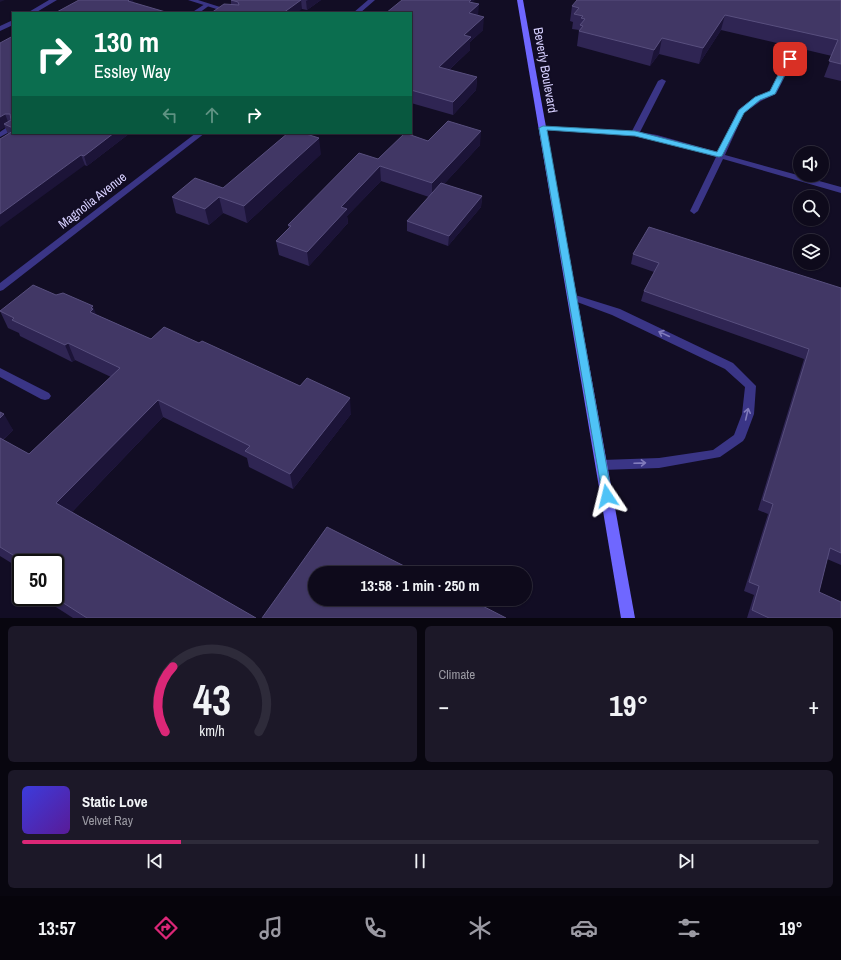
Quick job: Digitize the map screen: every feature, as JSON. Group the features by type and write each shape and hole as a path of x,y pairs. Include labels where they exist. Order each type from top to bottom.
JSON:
{"main road":[{"name":"Beverly Boulevard","path":"520,0 628,618"}],"street":[{"path":"32,12 54,0"},
{"path":"191,0 232,12"},
{"path":"357,12 372,0"},
{"path":"196,12 207,5"},
{"path":"0,29 12,23"},
{"path":"694,211 719,155 741,112 758,99 773,92 790,59"},
{"path":"635,134 662,81"},
{"path":"0,135 12,128"},
{"path":"543,128 635,134 719,155 841,190"},
{"name":"Magnolia Avenue","path":"0,288 200,134"},
{"path":"572,297 616,312 729,366 751,386 748,414 739,438 716,454 659,463 602,465"},
{"path":"0,372 44,396"}],"building":[{"path":"79,0 129,0 128,1 166,12 57,12"},
{"path":"231,0 301,0 284,12 212,12 224,4 239,5 238,2"},
{"path":"402,0 471,0 469,2 479,4 469,13 484,17 464,35 471,37 439,67 477,77 453,102 412,90 412,12 387,12"},
{"path":"577,0 841,0 841,64 829,61 838,40 725,15 703,48 662,38 654,50 579,31 583,26 580,25 585,19 581,18 583,16 574,14 579,8 572,6"},
{"path":"12,37 12,128 4,124 11,120 10,114 5,114 0,117 0,43"},
{"path":"448,121 481,131 432,183 380,166 341,207 347,209 307,252 276,241 291,226 288,225 359,153 378,159 404,134 428,141"},
{"path":"12,132 12,134 113,134 84,156 81,155 0,214 0,139"},
{"path":"287,134 306,134 319,138 244,206 219,197 205,209 172,197 195,178 223,188"},
{"path":"441,183 482,196 449,236 407,221"},
{"path":"649,227 841,288 841,553 830,548 819,592 841,602 841,618 769,618 752,610 759,586 749,582 773,504 763,500 809,349 644,291 659,263 633,254"},
{"path":"33,285 56,295 63,293 93,306 91,308 93,309 90,312 151,339 164,327 199,343 202,341 300,386 307,378 350,398 290,474 245,451 250,446 158,400 56,503 256,618 87,618 64,603 64,554 12,554 0,547 0,438 29,454 120,368 68,343 65,345 12,320 14,318 0,311"},
{"path":"0,412 4,414 0,418"},
{"path":"327,527 404,566 308,566 308,606 483,606 506,618 262,618"}],"route":[{"path":"607,496 543,128 635,134 654,137 719,155 741,112 758,99 773,92 790,59"}]}
